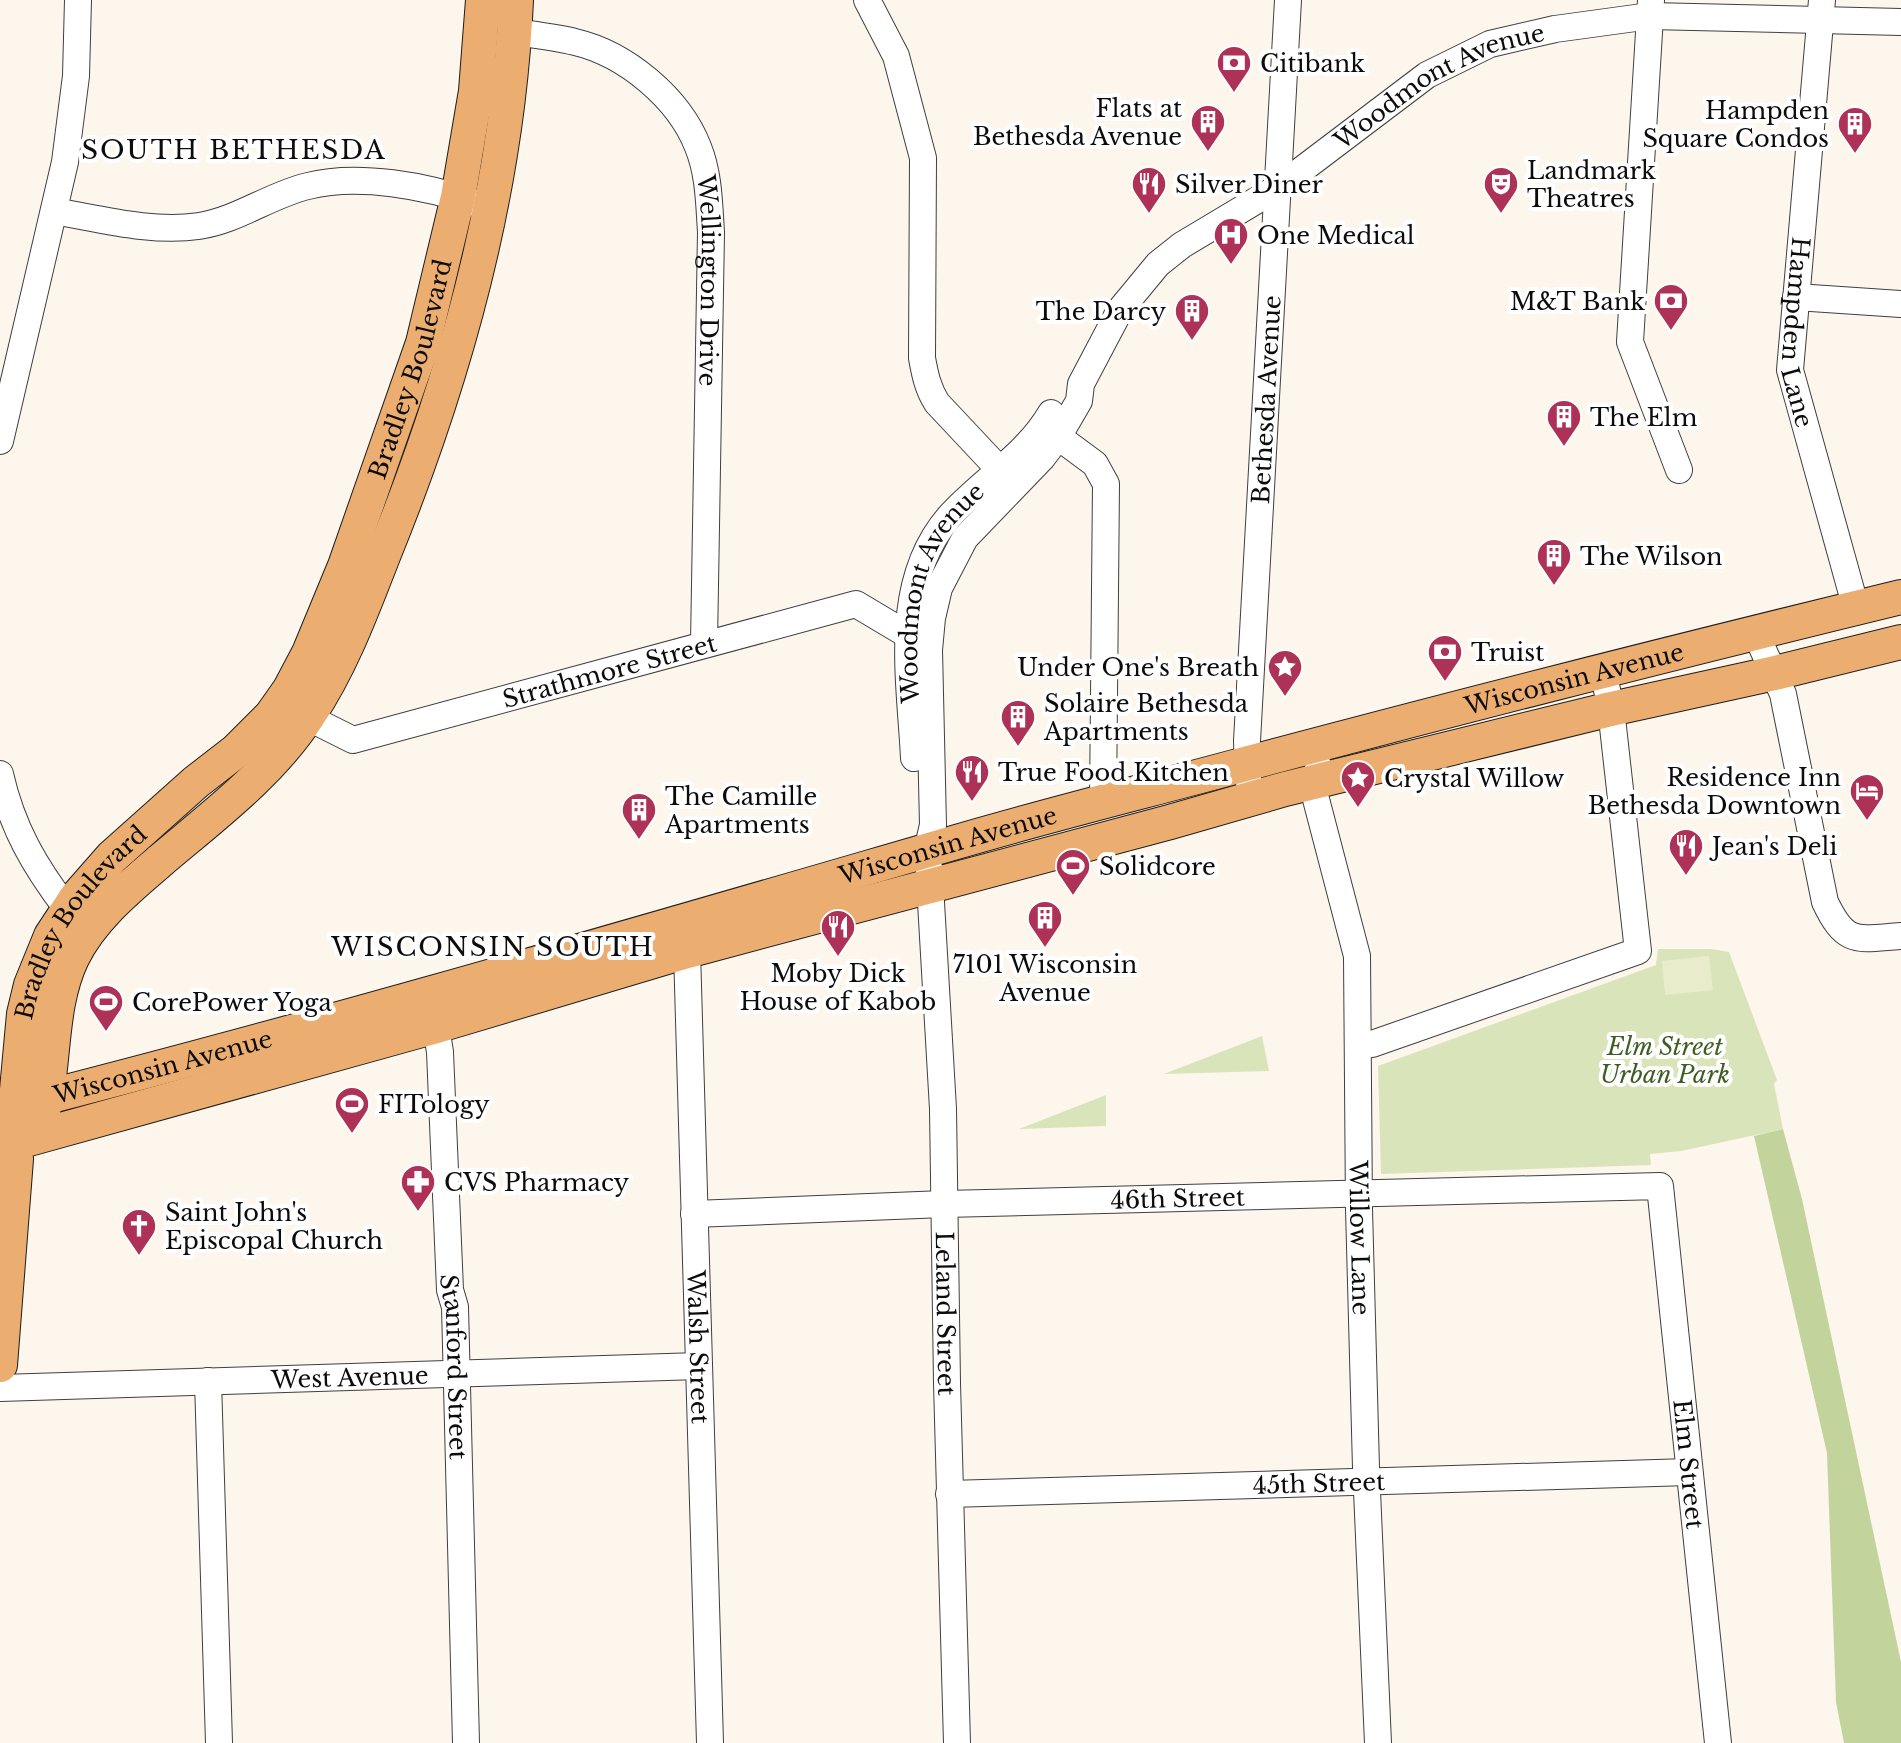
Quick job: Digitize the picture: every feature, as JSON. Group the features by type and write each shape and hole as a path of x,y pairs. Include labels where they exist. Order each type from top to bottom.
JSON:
{"main road":[{"name":"Bradley Boulevard","path":"0,1365 5,1213 21,1104 24,1014 31,985 50,939 68,910 112,857 196,782 236,751 271,716 309,653 346,563 419,356 458,197 476,91 483,0"},
{"name":"Bradley Boulevard","path":"21,1104 72,959 90,927 133,884 279,755 323,692 360,615 416,475 492,209 503,141 515,16"},
{"name":"Wisconsin Avenue","path":"16,1147 927,851 1330,741 1901,597"},
{"name":"Wisconsin Avenue","path":"21,1104 687,951 1250,799 1611,709 1901,642"},
{"path":"307,717 303,695 309,653"}],"street":[{"path":"0,441 65,162 76,76 78,0"},
{"path":"867,0 896,56 923,158 922,358 925,378 937,403 999,469"},
{"name":"Bethesda Avenue","path":"1250,799 1246,764 1288,0"},
{"path":"1650,8 1630,342 1679,470"},
{"name":"Woodmont Avenue","path":"927,851 933,825 929,650 921,610 919,571 937,533 949,517 999,469 1051,431 1079,401 1081,384 1120,310 1158,264 1182,245 1279,187 1427,75 1490,44 1650,8 1822,10 1901,22"},
{"name":"Hampden Lane","path":"1822,10 1790,370 1856,608"},
{"name":"Wellington Drive","path":"515,16 621,62 653,85 675,107 698,145 708,183 711,232 704,644"},
{"path":"54,211 157,227 197,226 220,222 308,186 352,181 392,184 458,197 492,209"},
{"path":"1796,297 1901,304"},
{"path":"1051,431 1095,464 1106,484 1103,803"},
{"name":"Woodmont Avenue","path":"930,885 927,851 920,827 908,635 921,610 939,588 957,548 1042,458 1051,431"},
{"name":"Strathmore Street","path":"307,717 353,740 856,604 908,635"},
{"path":"1756,634 1783,694 1825,902 1835,922 1850,935 1860,938 1901,936"},
{"path":"1359,1046 1638,951 1611,709 1603,671"},
{"path":"271,716 307,717"},
{"path":"1312,784 1330,741"},
{"path":"0,774 15,824 31,859 68,910"},
{"name":"Willow Lane","path":"1312,784 1354,939 1359,1046 1359,1194 1367,1483 1378,1743"},
{"name":"Leland Street","path":"930,885 943,1109 949,1494 957,1743"},
{"name":"Walsh Street","path":"687,951 710,1743"},
{"name":"Stanford Street","path":"434,1010 440,1052 450,1290 455,1307 466,1743"},
{"name":"46th Street","path":"694,1214 944,1204 1660,1186"},
{"name":"Elm Street","path":"1660,1186 1718,1743"},
{"name":"West Avenue","path":"0,1388 699,1366"},
{"path":"208,1381 219,1743"},
{"name":"45th Street","path":"949,1494 1689,1472"}],"green space":[{"name":"Elm Street Urban Park","path":"1658,949 1729,952 1777,1080 1774,1084 1783,1129 1681,1151 1650,1154 1651,1165 1381,1174 1378,1066 1656,965"},
{"path":"1709,956 1713,990 1665,995 1662,961"},
{"path":"1262,1036 1269,1071 1164,1074"},
{"path":"1106,1095 1106,1126 1019,1129"},
{"path":"1783,1129 1802,1199 1901,1662 1901,1743 1844,1743 1836,1702 1827,1453 1754,1136"}],"place":[{"name":"Citibank","path":"1234,94"},
{"name":"Flats at Bethesda Avenue","path":"1208,153"},
{"name":"Hampden Square Condos","path":"1855,155"},
{"name":"Silver Diner","path":"1149,215"},
{"name":"Landmark Theatres","path":"1501,215"},
{"name":"One Medical","path":"1231,266"},
{"name":"M&T Bank","path":"1671,332"},
{"name":"The Darcy","path":"1192,342"},
{"name":"The Elm","path":"1564,448"},
{"name":"The Wilson","path":"1554,587"},
{"name":"Truist","path":"1445,683"},
{"name":"Under One's Breath","path":"1285,698"},
{"name":"Solaire Bethesda Apartments","path":"1018,748"},
{"name":"True Food Kitchen","path":"972,803"},
{"name":"Crystal Willow","path":"1358,809"},
{"name":"Residence Inn Bethesda Downtown","path":"1867,822"},
{"name":"The Camille Apartments","path":"639,841"},
{"name":"Jean's Deli","path":"1686,877"},
{"name":"Solidcore","path":"1073,897"},
{"name":"7101 Wisconsin Avenue","path":"1045,949"},
{"name":"Moby Dick House of Kabob","path":"838,958"},
{"name":"CorePower Yoga","path":"106,1033"},
{"name":"FITology","path":"352,1135"},
{"name":"CVS Pharmacy","path":"418,1213"},
{"name":"Saint John's Episcopal Church","path":"139,1257"}],"district":[{"name":"SOUTH BETHESDA","path":"234,150"},
{"name":"WISCONSIN SOUTH","path":"493,947"}]}
